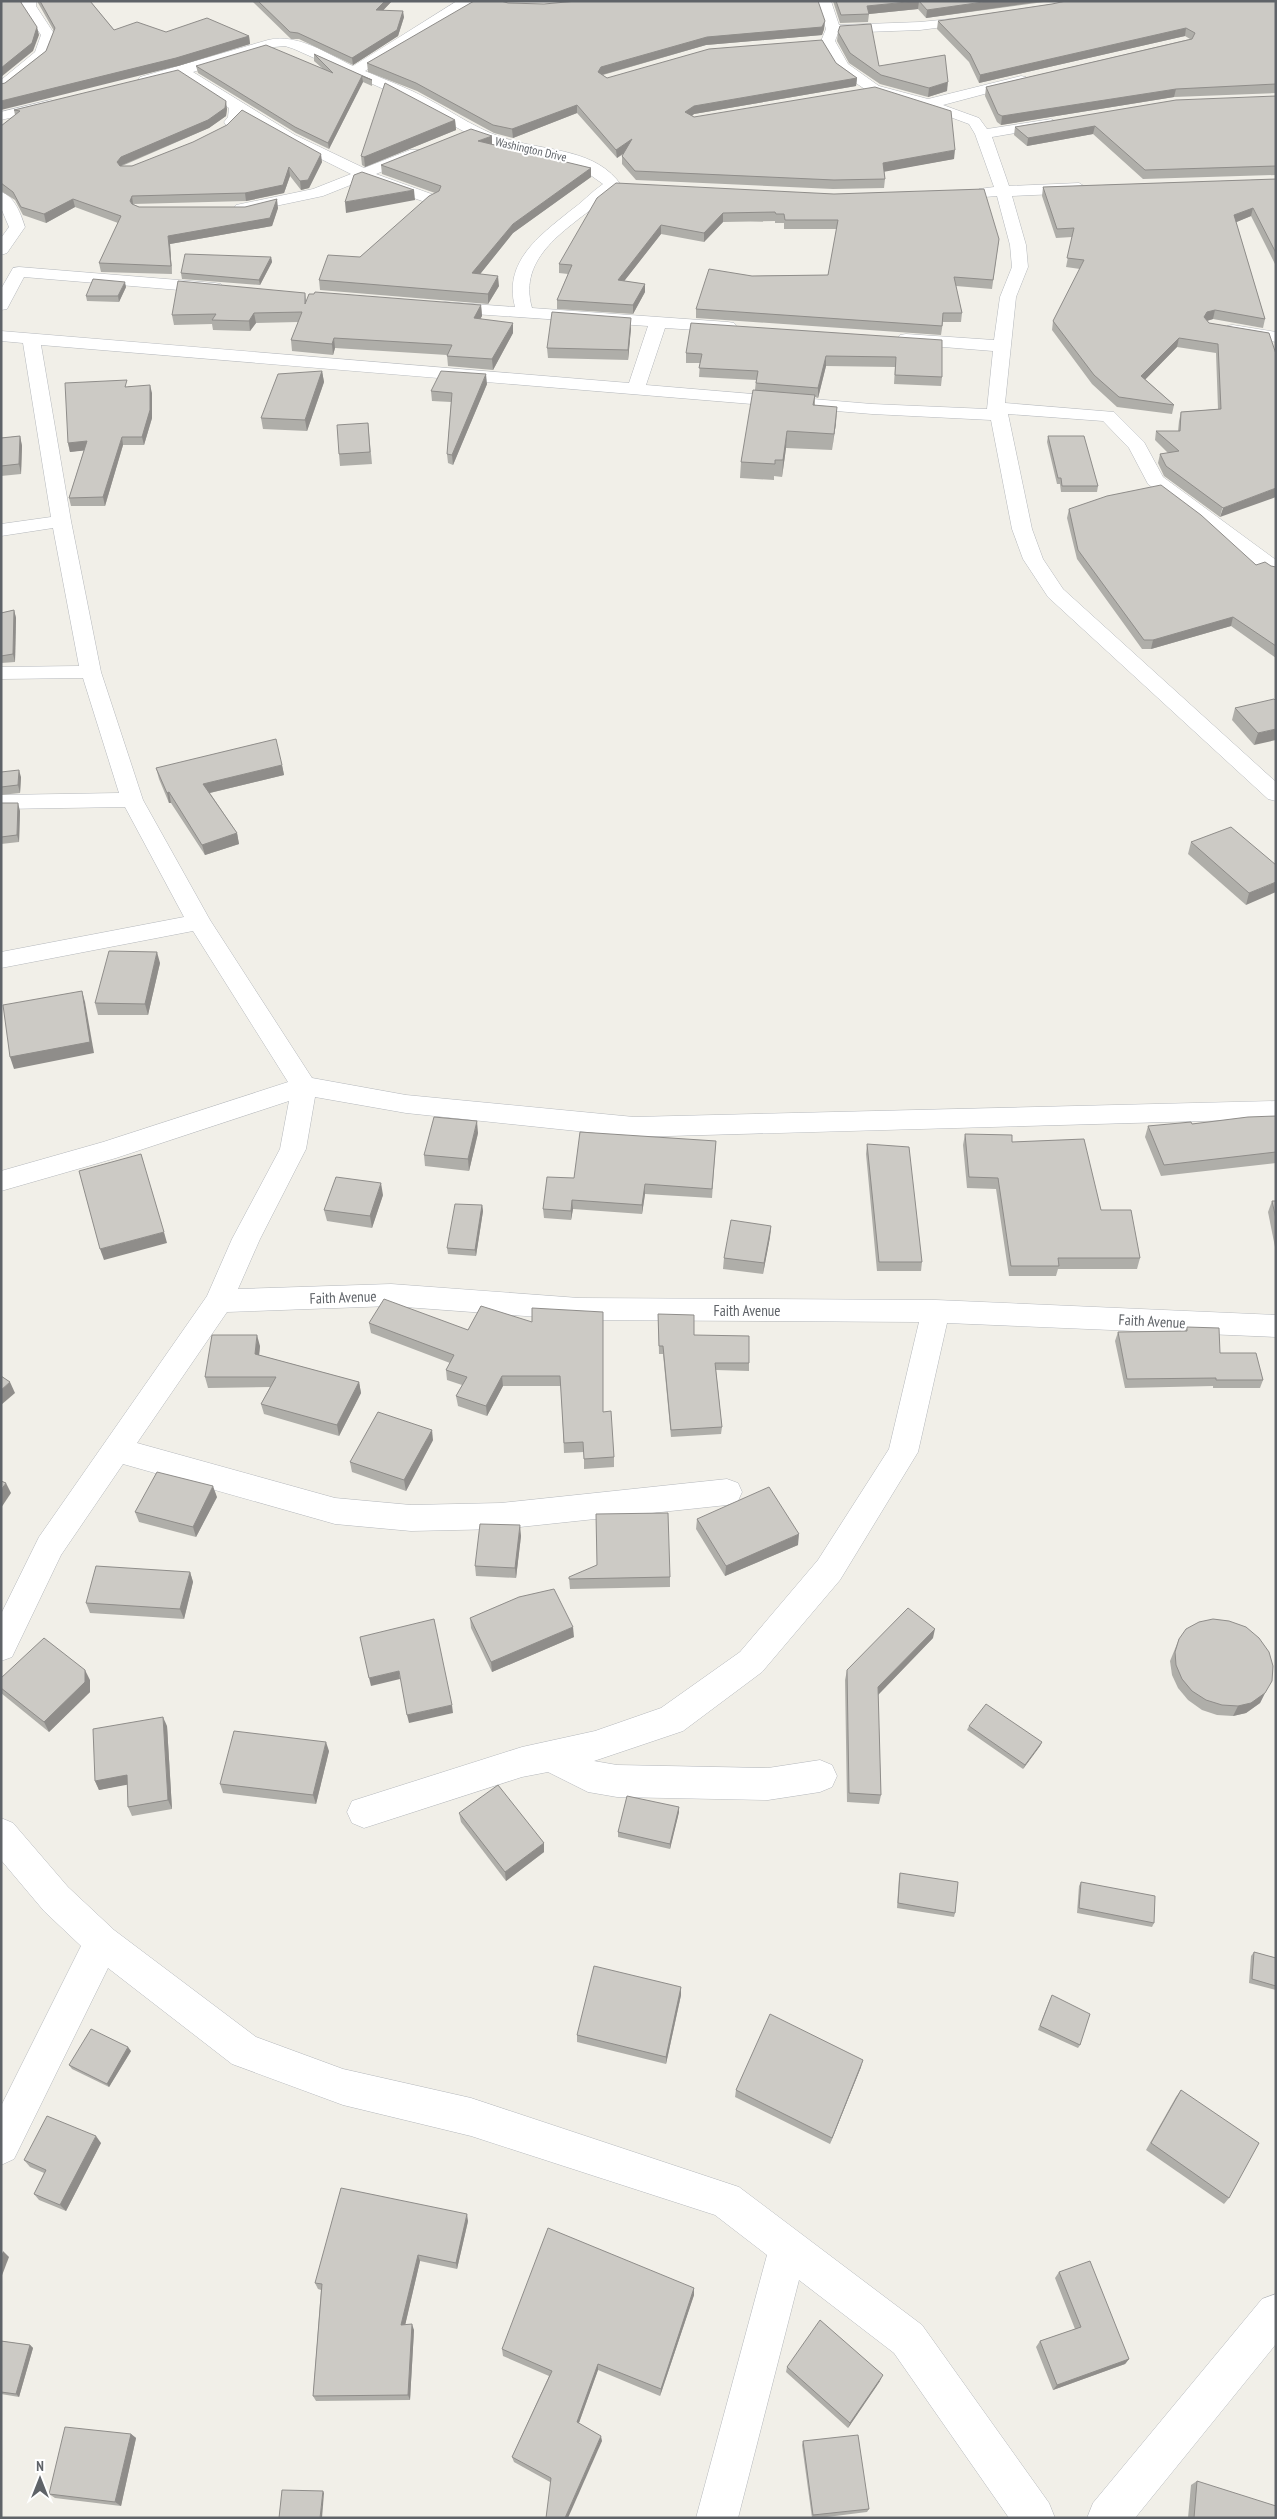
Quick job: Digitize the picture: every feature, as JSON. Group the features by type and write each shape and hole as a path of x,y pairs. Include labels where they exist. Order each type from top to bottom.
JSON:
{"street":[{"path":"1,87 41,54 48,35 29,6 29,1"},
{"path":"354,72 467,1"},
{"path":"824,1 827,37 842,67 874,89 928,104 974,121 983,134 1003,191 1018,245 1020,267 1008,297 1001,346 997,412 1022,529 1033,559 1055,593 1276,794"},
{"path":"827,37 989,17"},
{"name":"Washington Drive","path":"127,84 182,72 273,43 285,42 411,96 472,131 509,145 560,154 581,161 603,173 613,186"},
{"path":"182,72 290,138 378,181 431,199"},
{"path":"928,104 1034,77"},
{"path":"854,92 874,89"},
{"path":"1,116 24,112 62,100"},
{"path":"222,128 235,119 236,106"},
{"path":"983,134 1069,120"},
{"path":"455,137 472,131"},
{"path":"227,208 246,208 317,193 366,175 431,146"},
{"path":"525,314 519,298 520,279 524,264 535,249 602,191 613,186 632,186"},
{"path":"973,192 1090,188"},
{"path":"1,197 12,212 17,227 1,250"},
{"path":"1,267 19,272 227,289"},
{"path":"1,275 19,272"},
{"path":"1,305 19,272"},
{"path":"426,306 746,329"},
{"path":"636,389 658,323"},
{"path":"1213,326 1276,337"},
{"path":"1,336 872,408 1108,416 1137,446 1155,480 1276,570"},
{"path":"893,338 1001,346"},
{"path":"1,1647 50,1546 219,1301 246,1239 293,1149 304,1086 199,922 132,800 91,672 61,521 31,339"},
{"path":"1,530 61,521"},
{"path":"1,672 91,672"},
{"path":"1,802 132,800"},
{"path":"1,960 199,922"},
{"path":"1,1181 107,1151 304,1086 406,1104 634,1127 1276,1110"},
{"name":"Faith Avenue","path":"219,1301 392,1295 467,1298 578,1309 936,1311 1276,1326"},
{"path":"364,1812 522,1762 595,1746 671,1720 751,1662 829,1570 904,1452 936,1311"},
{"path":"116,1450 335,1511 411,1518 501,1516 727,1492"},
{"path":"551,1756 588,1776 617,1781 768,1784 820,1776"},
{"path":"1,1834 56,1899 102,1942 246,2051 342,2087 471,2117 726,2200 908,2339 1034,2518"},
{"path":"1,2146 102,1942"},
{"path":"717,2518 788,2248"},
{"path":"1108,2518 1276,2313"}],"building":[{"path":"1,1 20,1 37,27 32,43 1,68"},
{"path":"40,1 90,1 114,30 137,22 166,32 207,18 249,36 176,58 1,101 1,84 5,83 46,51 55,28"},
{"path":"258,1 385,1 376,10 403,11 397,30 352,58 298,33 290,32"},
{"path":"474,1 544,4 577,1 818,1 825,21 822,27 707,37 601,67 598,72 607,78 709,49 822,40 836,63 857,78 694,106 685,112 694,117 875,87 951,111 955,150 883,163 885,179 834,180 635,171 622,156 632,139 616,150 577,105 512,129 493,125 416,83 367,63"},
{"path":"836,1 917,1 867,6 869,14 841,15"},
{"path":"919,1 990,1 927,10"},
{"path":"1066,1 1276,1 1276,84 1176,89 1002,116 998,114 986,87 1192,39 1195,33 1186,28 980,75 970,54 938,21"},
{"path":"871,24 879,66 945,55 948,82 929,88 881,75 850,53 838,32 840,26"},
{"path":"266,45 333,73 314,54 372,80 362,76 328,143 295,127 196,66"},
{"path":"178,70 226,101 225,108 208,120 121,157 117,162 120,166 132,166 193,142 227,125 242,110 321,154 308,180 300,181 289,167 283,185 245,193 132,196 130,201 139,207 245,207 277,199 270,218 168,236 171,266 99,263 121,216 73,199 44,214 21,207 13,192 1,183 1,126 20,111 14,110"},
{"path":"385,83 455,120 364,157 361,156"},
{"path":"1276,96 1276,166 1145,170 1095,126 1028,138 1015,127 1176,100"},
{"path":"471,129 492,136 478,141 591,168 513,224 472,273 498,276 488,294 319,280 328,255 360,257 429,196 439,191 441,186 381,165"},
{"path":"362,172 414,190 345,202 354,175"},
{"path":"1276,179 1276,253 1253,208 1234,215 1265,319 1215,310 1207,312 1204,317 1209,323 1269,333 1276,354 1276,488 1223,508 1166,466 1160,454 1179,451 1156,431 1180,431 1181,412 1221,409 1218,344 1179,338 1141,376 1174,405 1119,397 1094,375 1053,321 1084,260 1067,258 1074,228 1057,229 1043,187"},
{"path":"616,183 834,194 984,189 999,239 993,280 954,277 962,313 943,313 942,326 696,309 709,269 752,276 828,275 838,220 785,220 784,214 776,214 775,212 723,213 704,233 661,225 618,280 645,284 633,305 557,300 572,265 559,264 597,198"},
{"path":"185,254 271,257 259,280 181,273"},
{"path":"93,279 125,282 118,296 86,296"},
{"path":"178,281 305,293 305,304 309,294 314,294 315,292 481,305 474,318 513,323 492,359 447,356 452,345 334,338 332,344 291,340 302,312 254,313 249,321 212,320 216,314 172,315"},
{"path":"552,312 631,318 628,350 547,348"},
{"path":"691,323 942,340 942,377 895,375 896,357 826,356 818,388 756,383 758,371 699,368 702,354 686,353"},
{"path":"322,371 305,420 261,418 278,374"},
{"path":"441,371 486,374 452,455 447,454 452,393 431,391"},
{"path":"127,380 125,387 150,385 150,410 142,437 122,437 103,497 69,498 87,441 68,443 65,383"},
{"path":"753,390 815,395 813,405 837,407 834,434 787,431 783,460 775,460 775,464 741,462"},
{"path":"368,423 370,452 339,454 337,425"},
{"path":"20,436 19,464 1,466 1,438"},
{"path":"1048,436 1084,436 1098,486 1062,486 1061,478 1058,478"},
{"path":"1161,485 1201,515 1256,565 1265,562 1276,567 1276,646 1233,617 1153,640 1144,640 1078,550 1069,509 1107,496"},
{"path":"14,610 13,654 1,656 1,613"},
{"path":"1274,699 1276,701 1276,729 1258,733 1235,708"},
{"path":"276,739 282,765 203,784 237,833 202,845 169,792 167,793 156,768"},
{"path":"19,770 18,785 1,787 1,772"},
{"path":"1,803 18,803 17,835 1,837"},
{"path":"1231,827 1276,865 1276,882 1249,893 1191,842"},
{"path":"109,951 157,952 145,1004 95,1003"},
{"path":"82,991 90,1042 10,1057 3,1005"},
{"path":"1276,1116 1276,1152 1164,1165 1148,1126 1191,1122 1192,1124 1248,1117"},
{"path":"434,1117 477,1121 468,1159 424,1155"},
{"path":"580,1132 716,1141 712,1189 645,1184 642,1205 572,1200 571,1211 543,1209 547,1177 574,1178"},
{"path":"965,1134 1012,1135 1012,1142 1084,1139 1101,1210 1131,1210 1140,1258 1058,1258 1059,1266 1011,1266 998,1178 969,1177"},
{"path":"867,1144 909,1147 922,1262 879,1262"},
{"path":"141,1154 164,1232 100,1249 79,1171"},
{"path":"336,1177 381,1183 370,1216 324,1210"},
{"path":"1272,1201 1276,1201 1276,1219"},
{"path":"455,1204 482,1205 475,1250 447,1248"},
{"path":"731,1220 771,1226 764,1263 724,1258"},
{"path":"384,1299 468,1330 481,1306 532,1322 532,1308 603,1312 603,1412 611,1411 614,1457 584,1459 583,1442 564,1443 560,1376 502,1376 486,1406 456,1396 467,1377 446,1370 454,1355 369,1323"},
{"path":"658,1314 694,1315 694,1335 749,1336 749,1363 715,1363 722,1427 671,1430 663,1346 659,1346"},
{"path":"1187,1327 1219,1328 1220,1353 1256,1353 1263,1380 1216,1380 1216,1378 1127,1379 1118,1332 1187,1331"},
{"path":"212,1335 257,1335 255,1354 359,1382 337,1425 261,1404 276,1377 205,1377"},
{"path":"1,1376 10,1382 1,1390"},
{"path":"378,1412 432,1430 404,1480 350,1462"},
{"path":"157,1472 213,1486 193,1527 135,1512"},
{"path":"1,1481 6,1483 1,1490"},
{"path":"769,1487 799,1534 726,1566 697,1519"},
{"path":"668,1513 670,1577 569,1579 569,1577 597,1565 596,1514"},
{"path":"480,1524 520,1525 515,1568 475,1566"},
{"path":"96,1566 190,1572 180,1609 86,1603"},
{"path":"554,1589 573,1627 491,1662 470,1618 519,1597"},
{"path":"908,1608 935,1629 878,1687 881,1795 849,1793 847,1670"},
{"path":"434,1619 452,1705 407,1715 399,1671 369,1678 360,1637"},
{"path":"1213,1619 1229,1621 1246,1627 1259,1638 1269,1652 1273,1666 1272,1681 1265,1693 1251,1703 1238,1706 1222,1705 1206,1700 1192,1691 1182,1679 1176,1665 1175,1652 1179,1639 1186,1629 1199,1622"},
{"path":"44,1638 85,1670 85,1682 44,1722 1,1688 1,1678"},
{"path":"986,1704 1042,1742 1025,1765 969,1726"},
{"path":"163,1717 168,1800 128,1807 127,1775 95,1781 93,1729"},
{"path":"234,1731 326,1742 313,1795 220,1784"},
{"path":"498,1785 544,1843 505,1872 459,1813"},
{"path":"627,1796 679,1807 670,1844 618,1832"},
{"path":"900,1873 958,1882 955,1913 898,1903"},
{"path":"1081,1882 1155,1896 1154,1923 1079,1908"},
{"path":"1254,1952 1276,1958 1276,1986 1252,1979"},
{"path":"594,1966 681,1987 666,2057 577,2035"},
{"path":"1052,1995 1090,2014 1080,2045 1040,2026"},
{"path":"770,2014 863,2060 832,2138 736,2090"},
{"path":"91,2029 128,2047 107,2084 69,2065"},
{"path":"1181,2090 1259,2143 1229,2198 1151,2143"},
{"path":"47,2116 96,2136 60,2205 34,2194 46,2170 24,2160"},
{"path":"341,2188 467,2214 456,2263 418,2255 401,2325 412,2324 408,2395 313,2396 322,2284 315,2283"},
{"path":"548,2228 694,2288 661,2389 598,2364 577,2422 601,2436 565,2518 546,2518 551,2478 512,2457 552,2371 502,2349"},
{"path":"1090,2261 1129,2359 1057,2385 1040,2341 1081,2327 1059,2272"},
{"path":"820,2320 883,2375 850,2423 787,2367"},
{"path":"1,2341 30,2345 16,2394 1,2392"},
{"path":"65,2427 131,2434 115,2502 49,2494"},
{"path":"858,2435 869,2509 813,2515 803,2441"},
{"path":"1197,2481 1276,2506 1276,2518 1194,2518"},
{"path":"282,2490 323,2491 320,2518 279,2518"}]}
